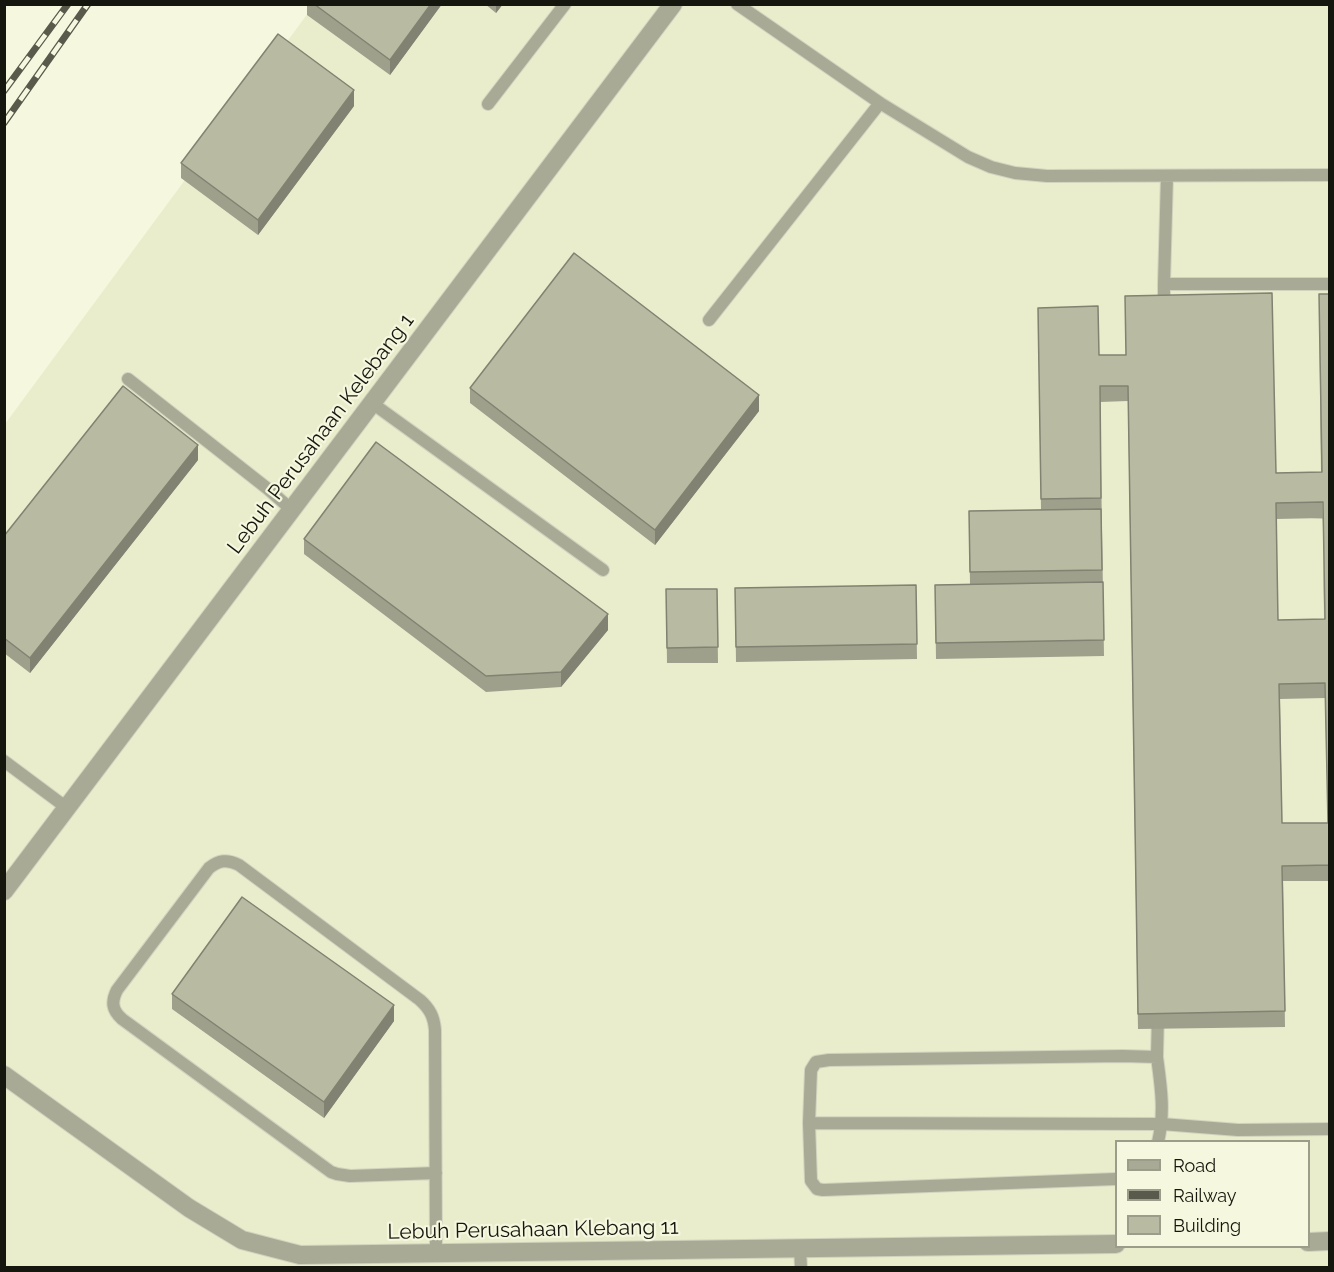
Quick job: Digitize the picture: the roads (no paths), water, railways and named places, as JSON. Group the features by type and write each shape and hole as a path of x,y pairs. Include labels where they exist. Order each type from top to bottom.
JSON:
{"street":[{"name":"Lebuh Perusahaan Kelebang 1","path":"4,891 673,4"},
{"name":"Lebuh Perusahaan Klebang 11","path":"4,1075 189,1208 242,1240 300,1255 1115,1244"},
{"path":"1310,1242 1329,1242"}],"lane":[{"path":"488,104 565,4"},
{"path":"737,4 880,103 968,157 999,169 1047,176 1329,175"},
{"path":"709,320 880,103"},
{"path":"1164,320 1167,176"},
{"path":"1164,284 1329,284"},
{"path":"128,380 292,510"},
{"path":"372,403 603,570"},
{"path":"4,761 67,808"},
{"path":"436,1173 350,1176 337,1174 307,1155 116,1013 113,1005 117,990 209,868 224,860 239,865 427,1006 435,1030 436,1173 436,1253"},
{"path":"1158,998 1158,1057 1162,1124 1158,1140"},
{"path":"1115,1179 817,1189 811,1181 809,1123 811,1070 816,1062 830,1060 1158,1057"},
{"path":"809,1123 1162,1124 1238,1136 1329,1129"},
{"path":"800,1248 801,1268"}],"railway":[{"path":"4,91 68,4"},
{"path":"4,123 88,4"}]}
